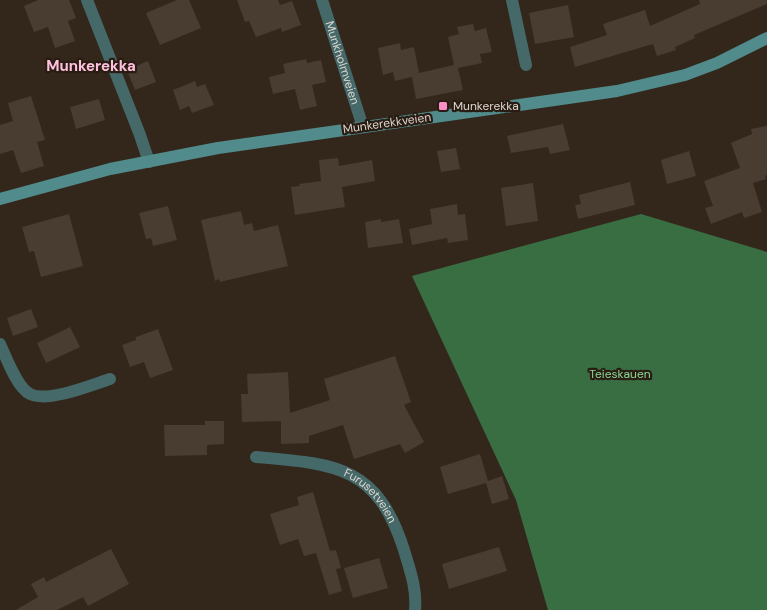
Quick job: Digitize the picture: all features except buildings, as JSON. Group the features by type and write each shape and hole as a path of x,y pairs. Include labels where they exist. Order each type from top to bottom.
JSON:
{"main road":[{"name":"Munkerekkveien","path":"0,199 110,169 218,148 617,92 664,81 717,63 767,38"}],"street":[{"path":"88,0 149,162"},
{"name":"Munkholmveien","path":"322,0 363,127"},
{"path":"512,0 526,65"},
{"path":"0,344 18,381 29,394 40,396 57,395 110,379"},
{"name":"Furusetveien","path":"256,457 308,461 333,467 354,475 373,491 387,510 400,538 413,579 416,599 414,610"}],"green space":[{"name":"Teieskauen","path":"641,214 767,252 767,610 548,610 516,500 412,276"}],"place":[{"name":"Munkerekka","path":"443,106"}],"district":[{"name":"Munkerekka","path":"91,66"}]}
